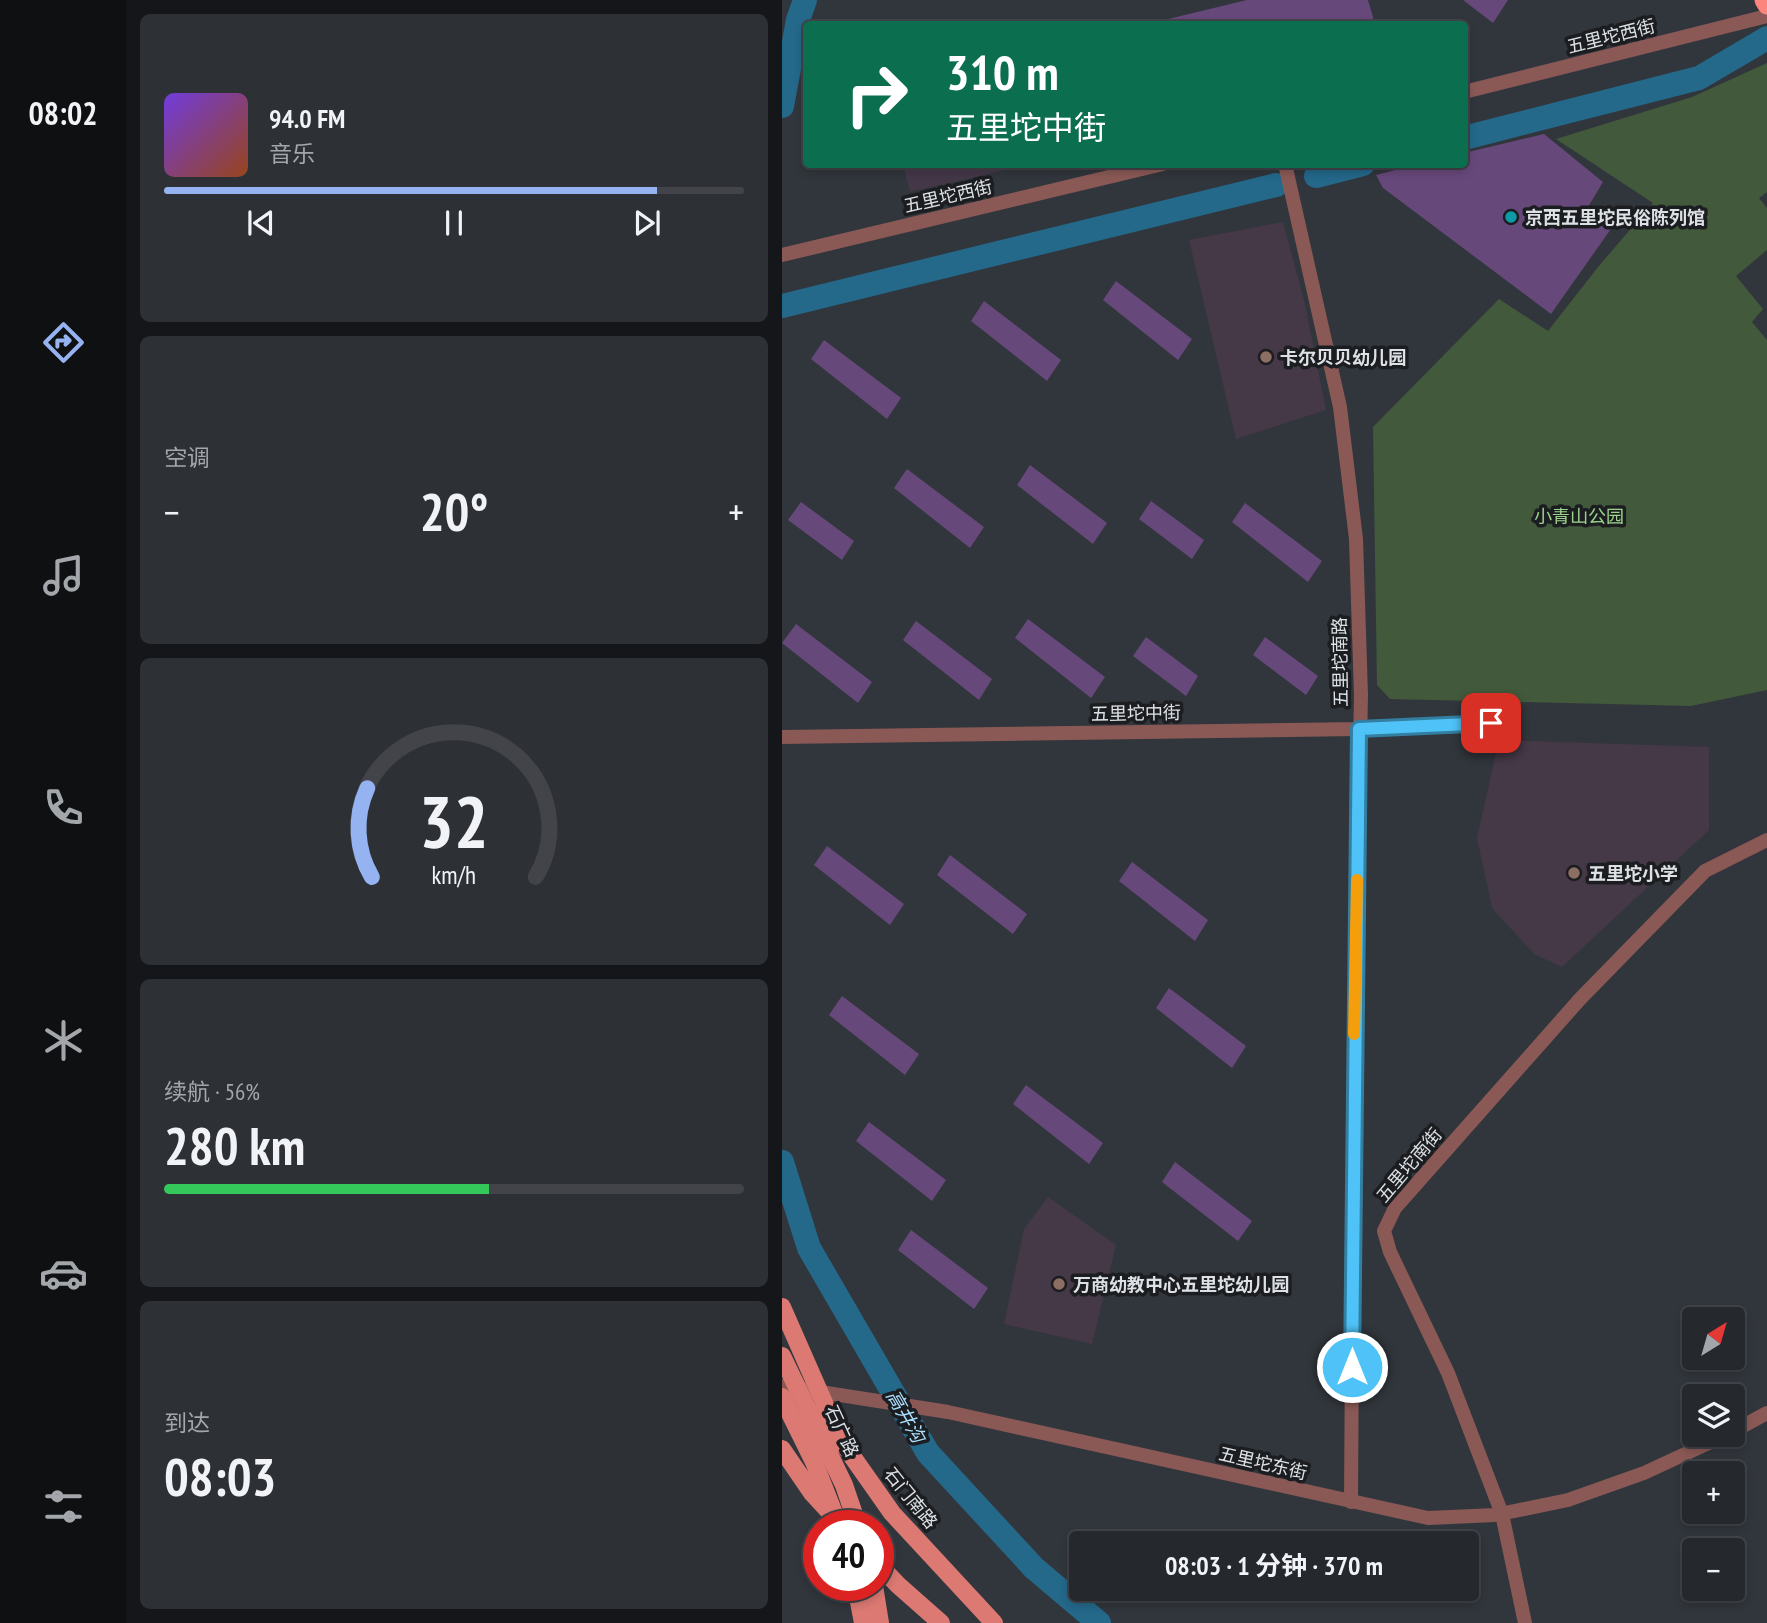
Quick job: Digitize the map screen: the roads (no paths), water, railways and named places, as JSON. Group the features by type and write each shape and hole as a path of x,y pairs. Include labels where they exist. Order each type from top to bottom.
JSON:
{"highway":[{"path":"1764,0 1767,5"}],"main road":[{"name":"石门南路","path":"782,1307 840,1439 892,1513 994,1623"},
{"name":"石广路","path":"782,1356 844,1485 853,1510"},
{"path":"782,1397 834,1510"},
{"path":"782,1449 827,1510"},
{"path":"894,1581 941,1623"},
{"path":"859,1601 863,1623"},
{"path":"876,1601 880,1623"}],"street":[{"name":"五里坨西街","path":"1468,91 1767,16"},
{"name":"五里坨西街","path":"786,254 1147,168"},
{"name":"五里坨南路","path":"1286,168 1340,407 1356,539 1361,695 1351,1502"},
{"name":"五里坨中街","path":"782,737 1359,729 1491,723"},
{"name":"五里坨南街","path":"1525,1623 1502,1514 1448,1373 1390,1252 1384,1231 1394,1208 1422,1176 1580,999 1696,880 1705,871 1767,840"},
{"name":"五里坨东街","path":"782,1386 948,1412 1428,1518 1502,1514 1568,1500 1644,1473 1700,1447"},
{"path":"1745,1425 1767,1413"}],"waterway":[{"name":"高井沟","path":"782,106 798,20 805,0"},
{"path":"1468,137 1699,78 1767,38"},
{"path":"1316,176 1347,168"},
{"path":"782,306 1276,185"},
{"name":"高井沟","path":"782,1162 809,1248 928,1453 1034,1568 1099,1623"}],"place":[{"name":"京西五里坨民俗陈列馆","path":"1511,217"},
{"name":"卡尔贝贝幼儿园","path":"1266,357"},
{"name":"五里坨小学","path":"1574,873"},
{"name":"万商幼教中心五里坨幼儿园","path":"1059,1284"}],"park label":[{"name":"小青山公园","path":"1579,516"}]}
